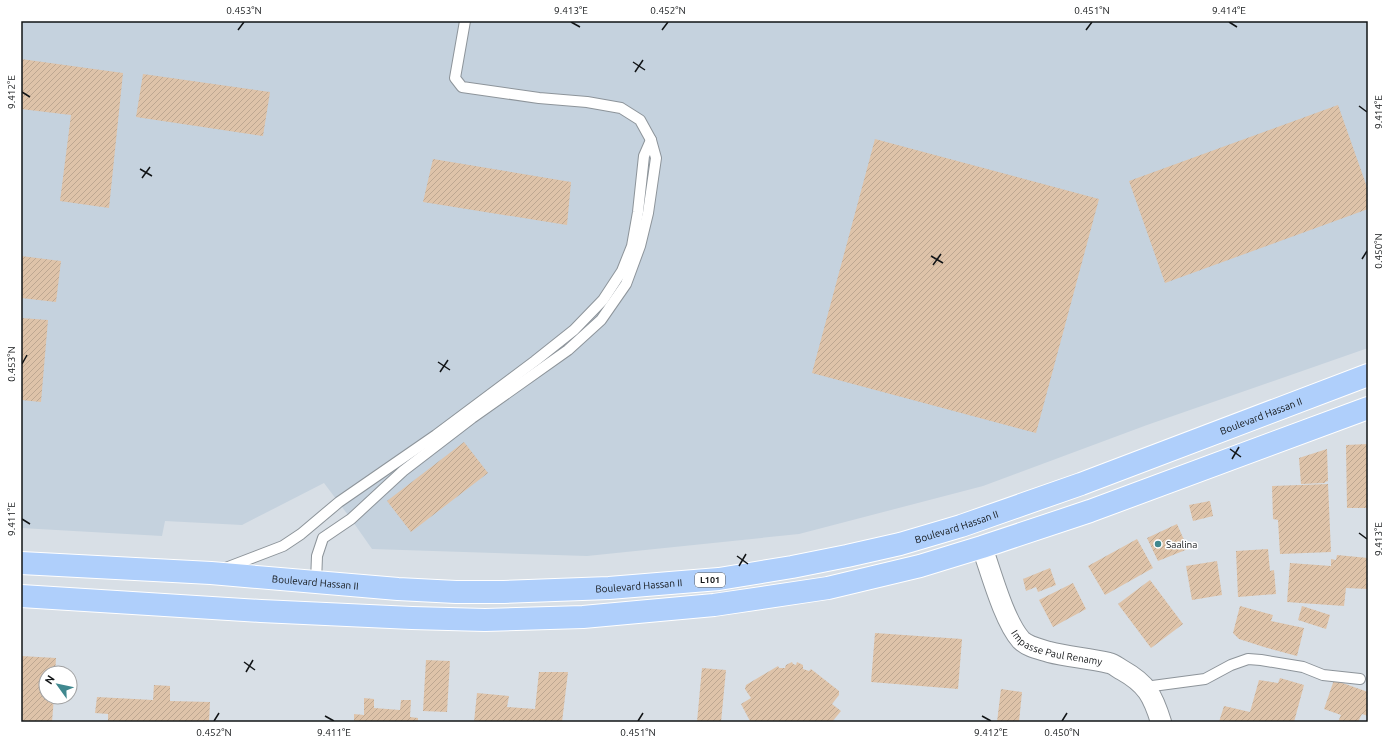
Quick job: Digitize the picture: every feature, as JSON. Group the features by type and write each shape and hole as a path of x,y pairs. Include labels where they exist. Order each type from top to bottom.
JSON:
{"highway":[{"name":"Boulevard Hassan II","path":"21,563 211,573 398,589 456,592 609,588 719,579 792,567 900,544 961,526 1101,476 1368,375"},
{"path":"21,596 261,611 486,620 583,617 714,606 828,588 920,566 1098,508 1368,408"}],"street":[{"name":"Impasse Paul Renamy","path":"982,547 1002,603 1013,627 1022,640 1035,648 1055,654 1110,663 1129,674 1145,686 1156,706 1161,722"}],"lane":[{"path":"316,582 317,556 322,538 351,519 403,471 472,418 568,350 601,320 626,284 640,246 648,213 656,158 651,140 640,120 621,108 587,102 538,98 462,87 455,78 465,21"},
{"path":"211,573 283,546 301,534 339,502 436,435 574,330 603,300 622,271 632,246 638,212 644,156 651,140"},
{"path":"1145,686 1205,679 1231,665 1248,659 1303,667 1323,675 1360,679"}],"shaded area":[{"path":"21,21 1368,21 1368,348 1147,425 983,486 799,534 587,556 372,549 324,483 242,525 165,521 162,536 21,528"}],"building":[{"path":"21,59 123,73 109,208 60,201 71,115 21,109"},
{"path":"143,74 270,92 263,136 136,117"},
{"path":"1338,105 1368,190 1368,209 1165,283 1129,181"},
{"path":"875,139 1099,199 1036,433 812,373"},
{"path":"433,159 571,182 567,225 423,202"},
{"path":"21,256 61,261 56,302 21,298"},
{"path":"21,318 48,320 41,402 21,400"},
{"path":"464,442 488,473 411,532 387,501"},
{"path":"1368,444 1368,508 1347,508 1346,445"},
{"path":"1327,449 1328,481 1325,483 1301,484 1299,458"},
{"path":"1328,484 1331,552 1280,554 1278,520 1273,519 1272,486"},
{"path":"1210,501 1213,516 1193,521 1189,505"},
{"path":"1177,524 1188,549 1158,561 1147,538"},
{"path":"1137,539 1153,568 1105,595 1088,566"},
{"path":"1268,549 1270,571 1274,570 1276,594 1238,597 1236,551"},
{"path":"1337,555 1368,558 1368,589 1346,588 1344,606 1287,602 1290,563 1331,566 1331,559 1336,560"},
{"path":"1217,561 1222,595 1192,600 1186,566"},
{"path":"1050,568 1056,585 1038,592 1036,587 1026,591 1023,579"},
{"path":"1150,580 1183,624 1151,648 1118,604"},
{"path":"1073,583 1086,609 1053,627 1039,600"},
{"path":"1240,606 1273,615 1271,621 1304,628 1297,656 1239,639 1233,633"},
{"path":"1302,606 1330,615 1326,629 1298,620"},
{"path":"875,633 962,639 958,689 871,682"},
{"path":"21,656 56,658 56,665 38,665 38,705 53,705 52,722 21,722"},
{"path":"426,660 450,661 447,712 423,711"},
{"path":"792,662 796,665 797,662 803,665 803,669 809,671 811,669 839,691 839,695 832,704 841,711 832,722 748,722 750,721 741,704 751,698 745,689 746,685 778,666 779,668 785,668 786,665"},
{"path":"702,668 726,670 721,722 697,722"},
{"path":"539,672 568,672 562,722 474,722 477,693 509,696 507,707 535,709"},
{"path":"1280,678 1304,685 1294,722 1219,722 1224,706 1250,712 1259,680 1278,683"},
{"path":"1334,680 1368,692 1368,716 1362,714 1358,722 1338,722 1341,715 1324,709"},
{"path":"154,685 170,686 170,701 210,702 209,722 108,722 108,714 95,713 97,697 153,700"},
{"path":"1001,689 1022,692 1019,722 997,722"},
{"path":"364,698 374,699 374,708 400,710 401,700 411,700 410,717 418,718 418,722 354,722 354,714 364,715"}],"place":[{"name":"Saalina","path":"1158,544"}]}
